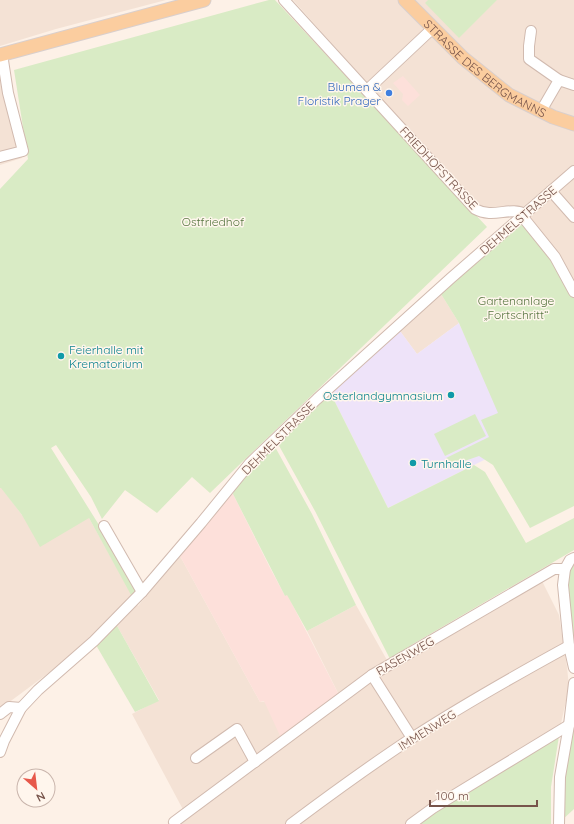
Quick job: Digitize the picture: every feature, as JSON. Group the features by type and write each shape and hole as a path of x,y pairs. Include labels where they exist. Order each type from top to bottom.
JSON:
{"main road":[{"path":"1,54 204,0"},
{"name":"STRASSE DES BERGMANNS","path":"405,0 463,58 509,95 553,118 574,124"}],"street":[{"name":"FRIEDHOFSTRASSE","path":"284,0 475,209 488,213 518,211 524,215"},
{"path":"367,90 433,28"},
{"path":"531,31 529,60 559,80 574,85"},
{"path":"0,157 23,150 4,94 1,54"},
{"path":"541,111 559,80"},
{"name":"DEHMELSTRASSE","path":"0,752 21,708 38,690 94,641 142,592 250,463 349,370 574,170"},
{"path":"551,191 574,217"},
{"path":"524,215 555,258 574,292"},
{"path":"104,526 142,592"},
{"path":"574,558 570,560 565,569 563,585 569,646 574,668"},
{"name":"RASENWEG","path":"174,823 372,676 554,569 565,569"},
{"name":"IMMENWEG","path":"291,824 412,738 494,687 569,646"},
{"path":"372,676 412,738"},
{"path":"559,824 560,778 574,683"},
{"path":"0,714 10,707 21,708"},
{"path":"411,824 433,808 569,725"},
{"path":"196,758 237,729 255,762"}],"shaded area":[{"path":"0,0 166,0 56,29 0,46"},
{"path":"293,0 574,0 574,290 527,218 482,210"},
{"path":"0,73 22,158 0,165"},
{"path":"403,76 420,95 408,106 402,100 403,94 393,83"},
{"path":"441,294 459,323 417,354 400,331"},
{"path":"459,323 514,445 388,508 331,394 400,331 417,354"},
{"path":"1,487 22,515 89,518 138,606 180,556 260,702 339,695 307,631 356,605 392,669 542,581 559,615 567,667 569,687 560,728 419,824 179,824 187,817 132,714 159,700 116,624 90,639 66,660 0,709"},
{"path":"233,494 269,566 285,596 287,594 339,695 281,738 264,701 260,702 180,556 228,495"}],"green space":[{"name":"Ostfriedhof","path":"269,0 275,0 487,227 210,493 192,477 157,513 125,490 102,519 91,497 56,445 51,448 99,525 136,591 131,595 89,518 40,547 22,515 0,488 0,189 28,159 14,70"},
{"path":"428,0 497,0 459,38 425,3"},
{"name":"Gartenanlage „Fortschritt“","path":"527,218 574,290 574,506 530,528 493,465 479,456 453,465 446,458 489,437 481,420 498,413 459,323 441,294"},
{"path":"331,394 388,508 474,465 485,472 526,543 574,518 574,550 390,659 315,511 277,442"},
{"path":"475,414 486,436 445,456 434,434"},
{"path":"274,445 312,514 356,605 307,631 287,595 285,596 233,494 235,486"},
{"path":"574,558 574,647 571,628 568,577 570,566"},
{"path":"116,624 159,701 135,712 96,645"},
{"path":"574,709 574,809 562,820 563,780"},
{"path":"559,736 551,787 551,824 419,824 434,813"}],"place":[{"name":"Blumen & Floristik Prager","path":"389,93"},
{"name":"Feierhalle mit Krematorium","path":"61,356"},
{"name":"Osterlandgymnasium","path":"451,395"},
{"name":"Turnhalle","path":"413,463"}]}
